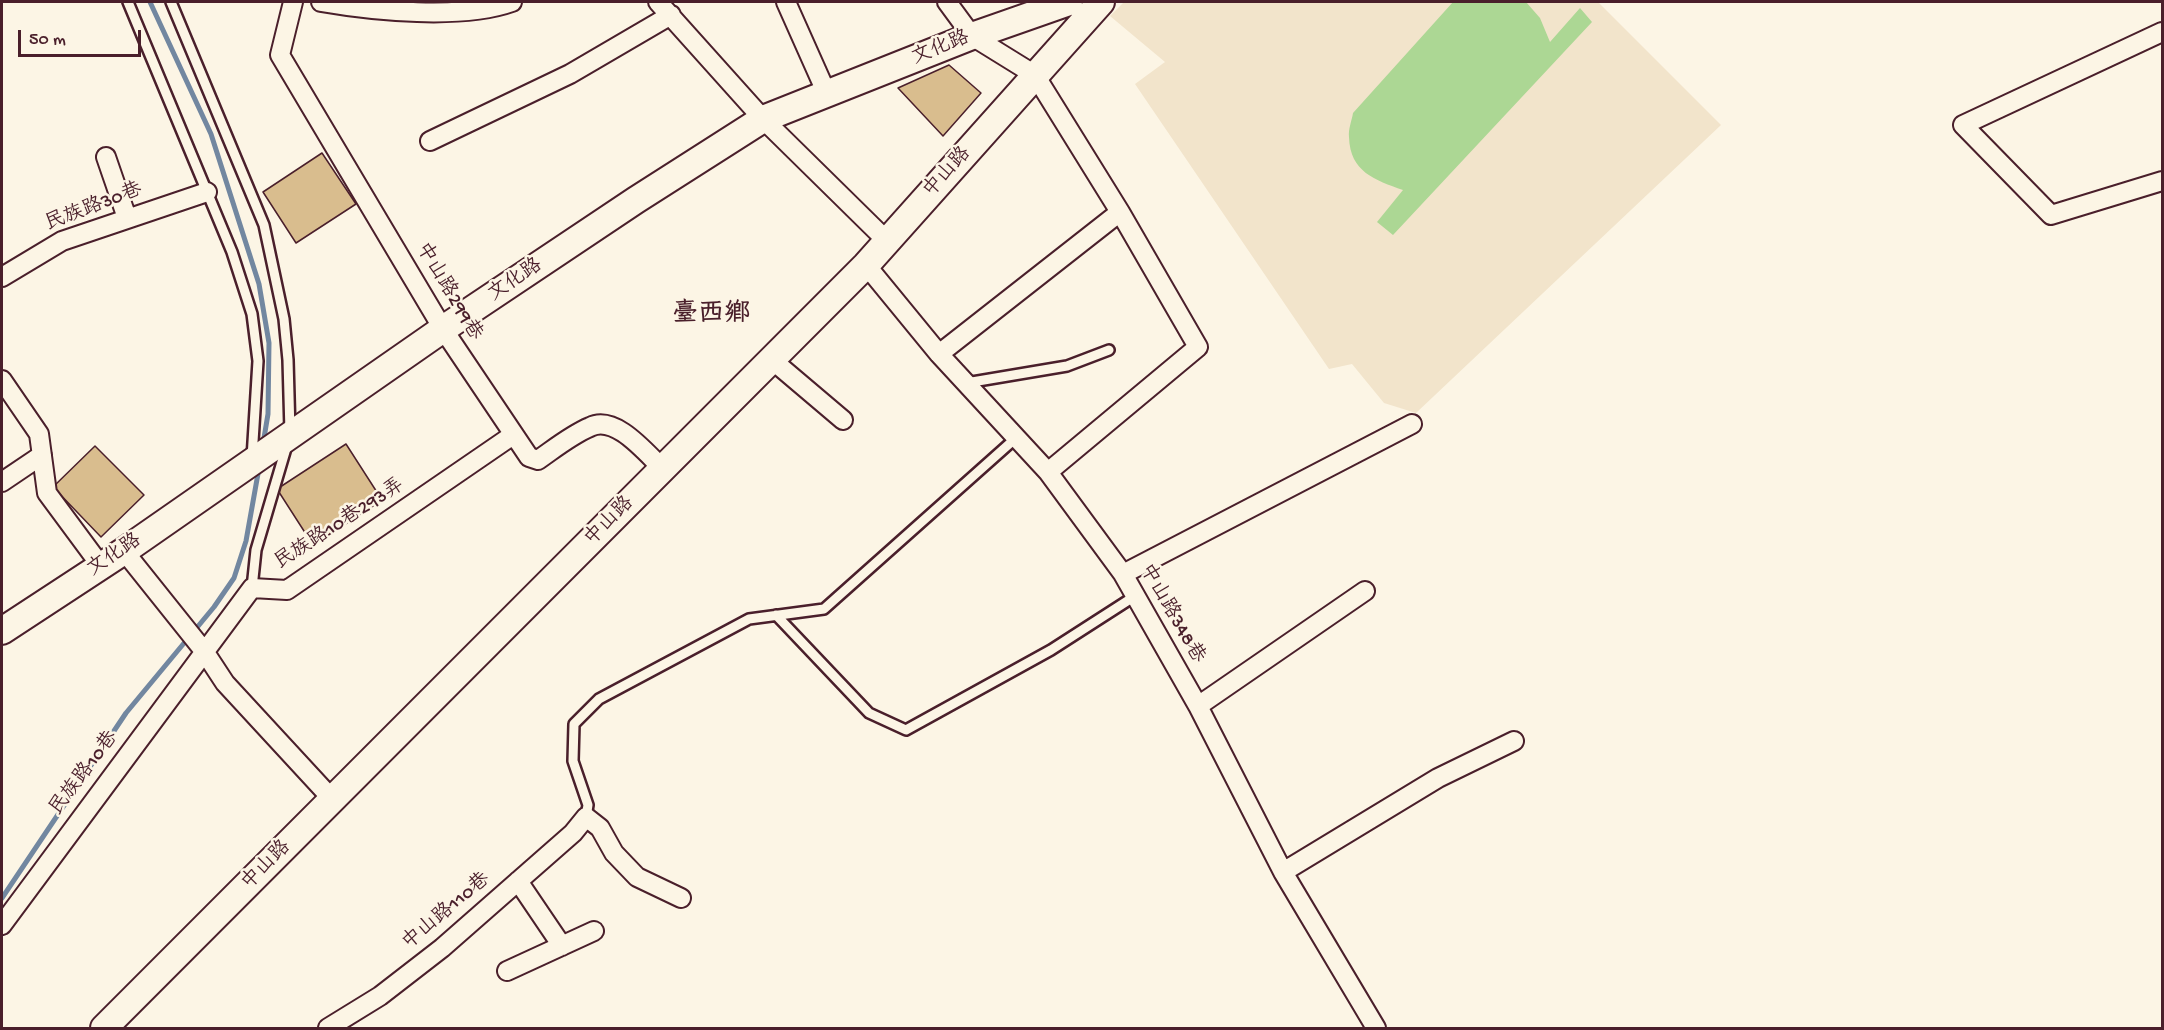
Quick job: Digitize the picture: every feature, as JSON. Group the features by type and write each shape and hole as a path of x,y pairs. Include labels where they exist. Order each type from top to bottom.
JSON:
{"street":[{"name":"中山路299巷","path":"293,2 280,55 443,329 529,457 538,460 591,425 610,425 625,434 663,469"},
{"path":"321,2 365,9 456,12 512,2"},
{"path":"658,2 763,119 887,241"},
{"path":"786,2 827,94"},
{"path":"947,2 972,36 1035,75 1120,212 1198,347 1048,472"},
{"name":"文化路","path":"2,631 101,566 443,329 636,200 763,119 972,36 1069,2"},
{"name":"中山路","path":"104,1029 866,265 1101,2"},
{"path":"430,141 570,74 671,15"},
{"path":"2163,32 1964,125 2051,215 2163,181"},
{"path":"106,157 127,218"},
{"name":"民族路30巷","path":"2,277 62,241 207,192"},
{"path":"939,354 1120,212"},
{"name":"中山路348巷","path":"866,265 939,354 1048,472 1123,574 1198,706 1283,872 1376,1029"},
{"path":"771,359 843,420"},
{"path":"2,380 39,434 47,493 101,566"},
{"path":"1123,574 1412,424"},
{"name":"民族路10巷293弄","path":"252,588 287,590 513,435"},
{"path":"2,482 42,455"},
{"path":"124,550 204,651 225,683 333,800"},
{"path":"204,651 252,588"},
{"path":"1198,706 1365,591"},
{"name":"民族路10巷","path":"2,925 204,651"},
{"path":"1283,872 1438,778 1514,741"},
{"path":"585,817 600,828 614,853 637,877 681,898"},
{"name":"中山路110巷","path":"334,1027 380,996 442,948 573,832 585,817"},
{"path":"518,881 562,946"},
{"path":"507,971 594,931"}],"lane":[{"path":"128,2 232,252 252,314 258,362 258,456"},
{"path":"171,2 264,225 284,319 288,360 290,435 256,550 252,588"},
{"path":"966,383 1067,366 1109,350"},
{"path":"585,817 588,805 573,761 574,724 585,711 599,699 749,619 824,609 1017,437"},
{"path":"776,615 869,713 906,730 1051,650 1136,596"}],"shaded area":[{"path":"1124,2 1598,2 1721,125 1416,413 1384,403 1352,364 1329,369 1135,84 1165,62 1110,16"}],"green space":[{"path":"1453,2 1526,2 1540,18 1550,42 1580,8 1592,22 1393,235 1377,222 1403,190 1374,178 1359,167 1350,149 1349,134 1353,113"}],"building":[{"path":"949,65 981,93 943,136 898,88"},
{"path":"322,153 356,204 296,243 263,192"},
{"path":"346,444 382,500 313,545 277,489"},
{"path":"95,446 144,495 101,537 53,487"}],"waterway":[{"path":"150,2 211,134 259,284 269,343 268,414 263,444"},
{"path":"2,898 126,713 214,607 234,578 246,541 259,468"}],"district":[{"name":"臺西鄉","path":"711,316"}]}
